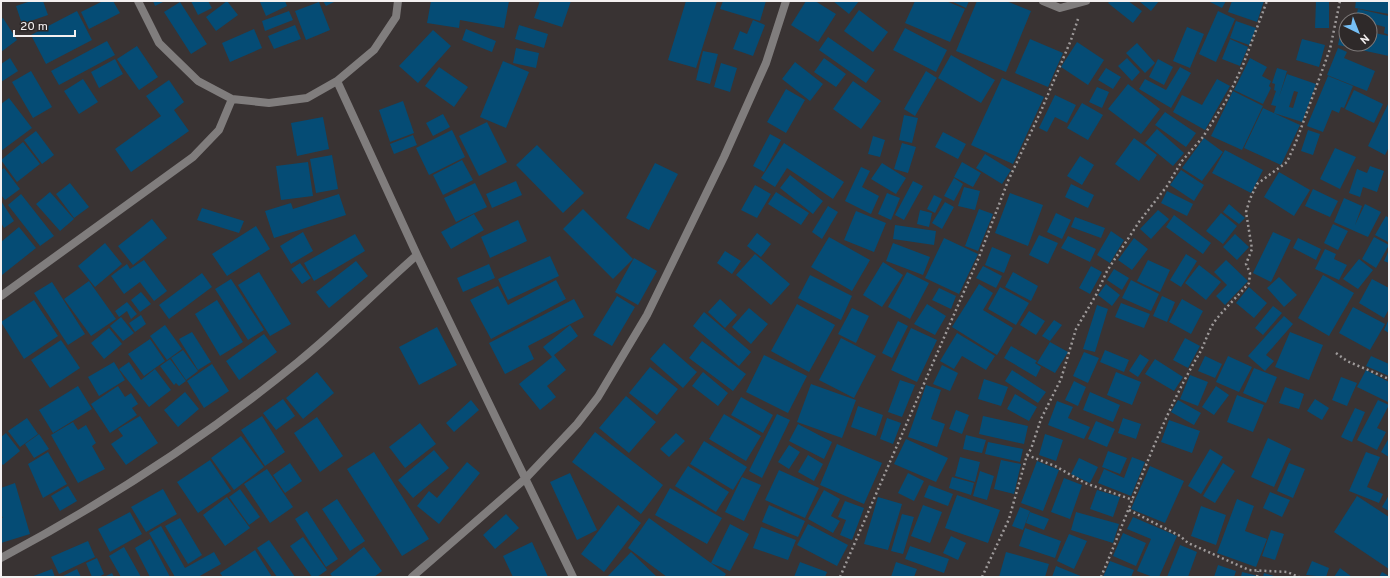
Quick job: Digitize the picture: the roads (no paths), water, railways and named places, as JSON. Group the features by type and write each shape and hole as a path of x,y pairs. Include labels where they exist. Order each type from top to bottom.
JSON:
{"street":[{"path":"138,1 159,43 198,81 232,100 269,103 307,98 337,81 374,50 396,17 398,1"},
{"path":"412,577 526,478 577,424 598,397 647,315 724,157 766,63 786,1"},
{"path":"1044,1 1060,8 1084,2"},
{"path":"337,81 417,255 573,577"},
{"path":"1,296 193,157 219,130 232,100"},
{"path":"1,558 64,525 156,467 232,412 299,362 417,255"}]}
